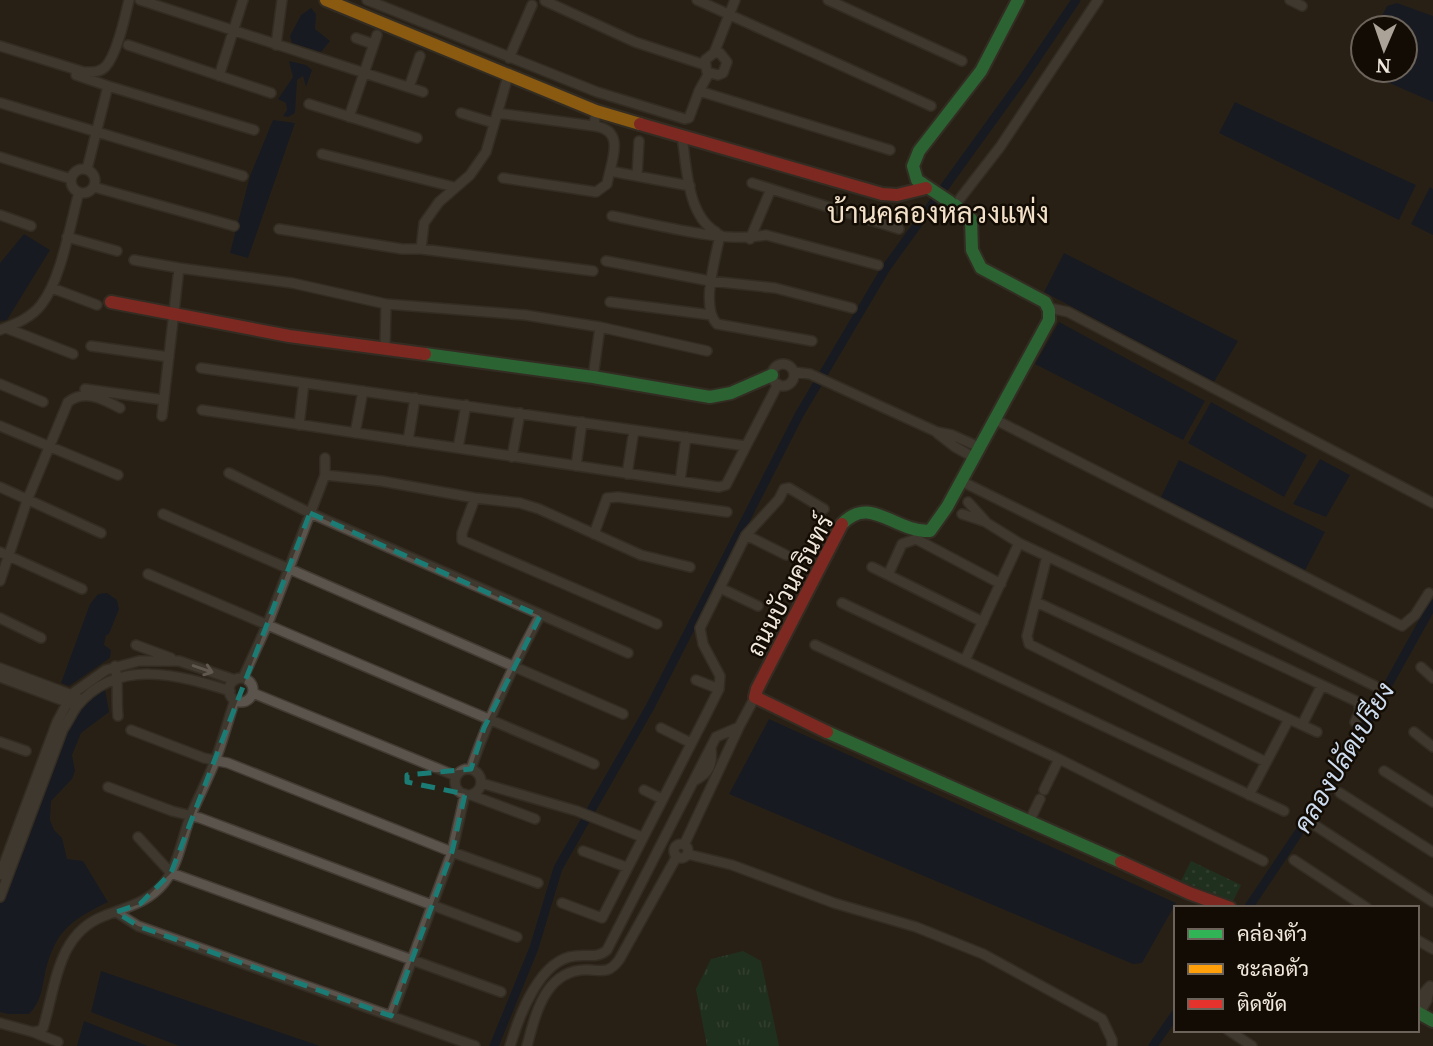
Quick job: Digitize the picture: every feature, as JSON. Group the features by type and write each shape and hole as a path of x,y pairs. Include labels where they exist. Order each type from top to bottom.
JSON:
{"street":[{"path":"0,47 84,72 95,72 104,68 111,58 129,0"},
{"path":"140,0 423,92"},
{"path":"219,76 243,0"},
{"path":"276,45 282,0"},
{"path":"326,0 596,111 882,194 897,195 930,190"},
{"path":"367,0 509,58 597,92 685,119 689,118 707,69 708,55 714,53 724,57 727,68 718,75 707,69 635,43 545,0 539,5 530,2 509,58"},
{"path":"698,0 931,106"},
{"path":"714,53 735,0"},
{"path":"828,0 962,61"},
{"path":"1018,0 981,71 919,152 913,166 917,180 971,219 970,243 973,260 981,268 1045,302 1050,309 1068,312 1433,503"},
{"path":"952,204 1000,146 1098,0"},
{"path":"1290,0 1302,6"},
{"path":"349,117 375,40 356,38"},
{"path":"128,44 271,93"},
{"path":"409,87 420,56"},
{"path":"20,57 254,130"},
{"path":"421,249 424,223 439,202 470,175 486,152 508,76"},
{"path":"87,169 108,86"},
{"path":"699,91 890,149"},
{"path":"1,103 96,134 243,176"},
{"path":"309,104 417,138"},
{"path":"594,126 596,111"},
{"path":"461,113 605,127 615,141 607,184 596,192 503,178"},
{"path":"682,137 690,186 700,218 708,228 720,235"},
{"path":"637,176 639,141"},
{"path":"322,154 454,187"},
{"path":"0,157 71,178"},
{"path":"87,169 93,173 94,187 89,192 79,192 71,185 71,178 74,172 87,169"},
{"path":"615,172 690,186"},
{"path":"752,183 899,229"},
{"path":"94,187 233,226"},
{"path":"750,239 771,189"},
{"path":"3,329 22,321 40,307 52,288 79,192"},
{"path":"0,215 31,226"},
{"path":"612,216 750,239 766,235 878,265"},
{"path":"279,229 402,249 421,249 593,271"},
{"path":"720,235 710,281 711,315 717,324 812,341"},
{"path":"67,237 117,251"},
{"path":"134,260 292,283 386,304 525,315 600,327 707,351"},
{"path":"606,261 710,281 775,288 852,308"},
{"path":"162,416 179,268"},
{"path":"52,288 97,305"},
{"path":"111,302 289,336 593,377 710,397 775,380 785,386 793,379 793,372 783,363 774,368 775,380 746,446 723,487 202,410"},
{"path":"610,302 711,315"},
{"path":"385,347 386,304"},
{"name":"ถนนบัวนครินทร์","path":"755,697 837,534 850,514 861,510 874,512 918,534 930,531 958,504 961,481 1044,332 1051,316 1050,309"},
{"path":"593,377 600,327"},
{"path":"3,329 73,354"},
{"path":"91,346 169,357"},
{"path":"201,368 746,446"},
{"path":"793,372 810,374 841,386 937,432 952,435 976,452"},
{"path":"299,425 304,383"},
{"path":"0,384 43,402"},
{"path":"85,389 164,401"},
{"path":"355,433 363,391"},
{"path":"0,582 4,554 48,445 72,399 81,396 99,397 120,408"},
{"path":"408,441 415,398"},
{"path":"458,449 466,405"},
{"path":"512,457 520,413"},
{"path":"994,419 1402,626 1415,615 1429,593"},
{"path":"576,466 582,422"},
{"path":"0,426 118,475"},
{"path":"627,474 634,429"},
{"path":"680,481 686,437"},
{"path":"33,1032 43,1028 61,959 69,943 83,928 101,917 140,904 161,887 172,873 191,816 215,760 232,695 268,623 325,475 325,458"},
{"path":"229,473 310,513 628,653"},
{"path":"325,475 520,503 641,555 690,566"},
{"path":"961,481 1375,686"},
{"path":"0,486 101,533"},
{"path":"562,903 602,918 719,689 720,676 703,644 700,628 746,535 779,499 784,489 789,488 824,509"},
{"path":"594,534 607,498 618,497 727,512"},
{"path":"475,498 462,540 657,624"},
{"path":"958,504 1019,543 1358,702 1360,711 1354,722"},
{"path":"163,514 623,714"},
{"path":"746,535 786,555"},
{"path":"888,575 902,544 916,539 1000,584"},
{"path":"965,660 1019,543"},
{"path":"4,554 82,589"},
{"path":"1047,556 1027,636 1028,644 1266,762"},
{"path":"872,567 983,622"},
{"path":"148,573 594,764"},
{"path":"720,588 758,606"},
{"path":"1036,602 1317,732"},
{"path":"842,603 1284,811"},
{"path":"471,769 488,719 540,615"},
{"path":"0,618 41,638"},
{"path":"0,875 63,729 80,703 105,684 143,673 180,676 246,701 253,693 252,685 239,679 136,645"},
{"path":"816,645 1059,759 1263,861"},
{"path":"0,897 69,698 115,666 139,661 179,661"},
{"path":"139,661 143,673"},
{"path":"115,666 118,680 118,716"},
{"path":"1421,667 1433,678"},
{"path":"0,668 80,703"},
{"path":"0,677 69,698"},
{"path":"696,680 719,689"},
{"path":"1302,725 1322,685"},
{"path":"253,693 456,776"},
{"path":"527,1046 544,995 557,978 591,970 600,973 612,969 620,960 683,852 755,697 814,726 1189,893 1225,906"},
{"path":"1249,795 1289,719"},
{"path":"510,1046 530,998 546,971 559,959 595,956 607,950 692,782 707,774 713,762 710,748 716,737 739,727"},
{"path":"661,728 691,743"},
{"path":"131,730 228,763 452,852 538,883"},
{"path":"1414,732 1433,747"},
{"path":"0,742 26,751"},
{"path":"1030,820 1059,759"},
{"path":"468,794 478,790 481,783 478,774 471,769 462,770 456,776 455,786 468,794 535,820"},
{"path":"1384,771 1433,802"},
{"path":"481,783 577,811 642,837"},
{"path":"108,787 517,937"},
{"path":"644,790 662,799"},
{"path":"1340,793 1433,852"},
{"path":"391,1016 452,852 468,794"},
{"path":"1316,826 1433,902"},
{"path":"138,837 172,873 501,992"},
{"path":"583,851 626,867"},
{"path":"683,852 732,865 834,903 916,927 983,954 1102,1019 1112,1046"},
{"path":"1294,860 1364,906"},
{"path":"116,912 138,926 475,1046"},
{"path":"1419,1008 1427,1000 1432,984"},
{"path":"1419,1010 1433,1021"},
{"path":"0,1023 58,1042"},
{"path":"1231,1032 1252,1046"}],"highlighted area":[{"path":"310,513 540,616 484,728 471,769 407,775 407,782 465,794 452,852 391,1016 138,926 116,912 140,904 171,873"}],"green space":[{"path":"1191,861 1241,885 1233,901 1181,881"},
{"path":"743,951 761,961 779,1046 707,1046 696,989 711,959"}],"water":[{"path":"1397,3 1433,16 1433,102 1392,84 1419,84 1419,14 1383,14 1387,6"},
{"path":"311,8 316,14 315,29 330,41 321,52 292,43 290,36 301,15"},
{"path":"289,61 306,65 312,70 306,87 303,76 297,80 295,113 288,117 283,116 287,110 286,103 278,99 293,77"},
{"path":"1235,102 1416,185 1399,220 1219,133"},
{"path":"273,120 295,123 248,258 230,253 250,176"},
{"path":"1430,187 1433,189 1433,235 1411,224"},
{"path":"24,234 50,250 7,320 0,321 0,263"},
{"path":"1064,253 1238,341 1214,382 1044,292"},
{"path":"1059,322 1205,401 1183,440 1035,364"},
{"path":"1211,402 1307,455 1284,497 1188,443"},
{"path":"1320,459 1350,475 1326,517 1293,504"},
{"path":"1179,460 1325,532 1303,574 1158,503"},
{"path":"107,593 117,600 119,609 104,645 111,650 110,658 69,686 61,683 90,604 98,594"},
{"path":"105,689 109,712 81,733 72,755 75,771 72,779 51,801 50,820 54,830 62,838 67,859 83,861 108,902 66,928 49,959 39,1000 29,1014 0,1012 0,898 66,726 91,695"},
{"path":"769,719 1176,903 1142,963 1133,964 729,794"},
{"path":"101,971 320,1046 179,1046 91,1012"},
{"path":"84,1021 148,1046 77,1046"}],"waterway":[{"path":"494,1046 534,948 558,868 650,707 799,415 886,268 1022,80 1076,0"},
{"name":"คลองปลัดเปรียง","path":"1249,906 1340,771 1433,604"},
{"name":"คลองปลัดเปรียง","path":"1153,1046 1174,1016"}],"traffic: fast":[{"path":"950,202 917,180 913,166 919,151 981,71 1018,0"},
{"path":"842,524 852,516 873,513 917,530 930,531 947,507 1049,320 1049,310 1045,302 981,268 972,250 971,219 955,205"},
{"path":"425,354 593,377 710,397 731,393 772,375"},
{"path":"827,732 1121,862"},
{"path":"1419,1013 1433,1021"}],"traffic: slow":[{"path":"326,0 596,111 640,124"}],"traffic: jam":[{"path":"640,124 882,194 897,195 926,188"},
{"path":"111,302 289,336 425,354"},
{"path":"827,732 755,697 842,524"},
{"path":"1121,862 1225,906"}],"district":[{"name":"บ้านคลองหลวงแพ่ง","path":"938,212"}]}
